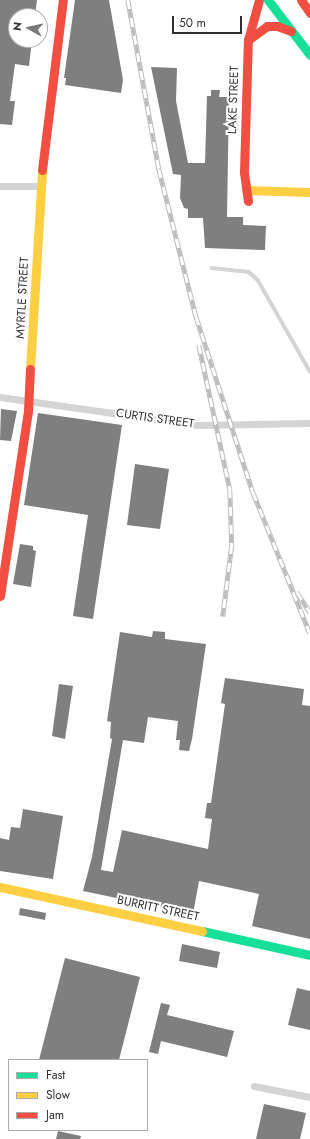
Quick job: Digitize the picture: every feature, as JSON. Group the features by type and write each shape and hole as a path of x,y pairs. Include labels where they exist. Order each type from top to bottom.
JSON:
{"main road":[{"name":"MYRTLE STREET","path":"0,596 29,401 41,186 63,0"},
{"name":"LAKE STREET","path":"248,201 244,172 248,40 259,0"},
{"path":"268,0 310,55"},
{"path":"301,0 310,13"},
{"path":"248,40 267,26 277,26 292,31"},
{"path":"246,190 310,192"},
{"name":"BURRITT STREET","path":"0,887 310,955"}],"street":[{"path":"0,186 41,186"},
{"name":"CURTIS STREET","path":"0,397 197,424 310,423"},
{"path":"254,1086 310,1097"}],"lane":[{"path":"212,268 249,272 258,280 310,371"}],"building":[{"path":"0,0 37,0 36,8 8,8 8,48 31,48 29,66 15,64 10,101 15,101 12,125 0,124"},
{"path":"75,0 109,0 123,80 121,93 65,85 66,78 64,78"},
{"path":"151,67 177,68 176,101 188,163 205,163 207,96 211,96 211,90 220,90 219,97 229,97 227,217 243,217 243,225 266,226 265,250 205,248 203,218 188,218 188,209 184,208 180,198 181,175 173,174"},
{"path":"1,409 17,411 11,441 0,440"},
{"path":"38,413 122,425 93,619 73,616 88,515 24,505"},
{"path":"135,464 169,469 160,529 127,525"},
{"path":"20,544 33,546 33,550 36,551 31,587 13,584"},
{"path":"153,631 165,632 165,639 206,644 192,739 189,751 179,750 180,740 176,740 178,721 148,717 144,743 123,740 101,870 113,872 122,830 208,849 212,819 205,818 207,803 211,803 225,704 221,703 225,678 304,689 302,705 310,706 310,939 252,926 259,894 199,881 193,914 83,891 92,857 112,739 110,738 111,722 107,721 120,632 152,637"},
{"path":"59,684 73,686 65,739 52,736"},
{"path":"23,809 63,816 53,879 0,871 0,838 9,840 11,827 20,828"},
{"path":"20,908 46,913 45,920 19,915"},
{"path":"182,944 220,952 217,968 179,961"},
{"path":"65,958 140,977 119,1059 39,1059"},
{"path":"297,988 310,991 310,1030 288,1025"},
{"path":"161,1003 170,1005 167,1015 234,1031 227,1057 161,1041 158,1054 149,1052"},
{"path":"264,1104 306,1113 300,1139 256,1139"},
{"path":"58,1131 81,1136 80,1139 56,1139"}],"railway":[{"path":"128,0 159,169 196,316 253,492 310,633"},
{"path":"199,345 230,489 232,545 223,616"},
{"path":"297,592 310,612"}],"traffic: fast":[{"path":"268,0 310,55"},
{"path":"202,931 310,955"}],"traffic: slow":[{"path":"30,369 42,170"},
{"path":"246,190 310,192"},
{"path":"0,887 202,931"}],"traffic: jam":[{"path":"42,170 63,0"},
{"path":"248,201 244,172 248,40 259,0"},
{"path":"301,0 310,13"},
{"path":"248,40 267,26 277,26 291,31"},
{"path":"0,596 28,411 30,369"}]}
